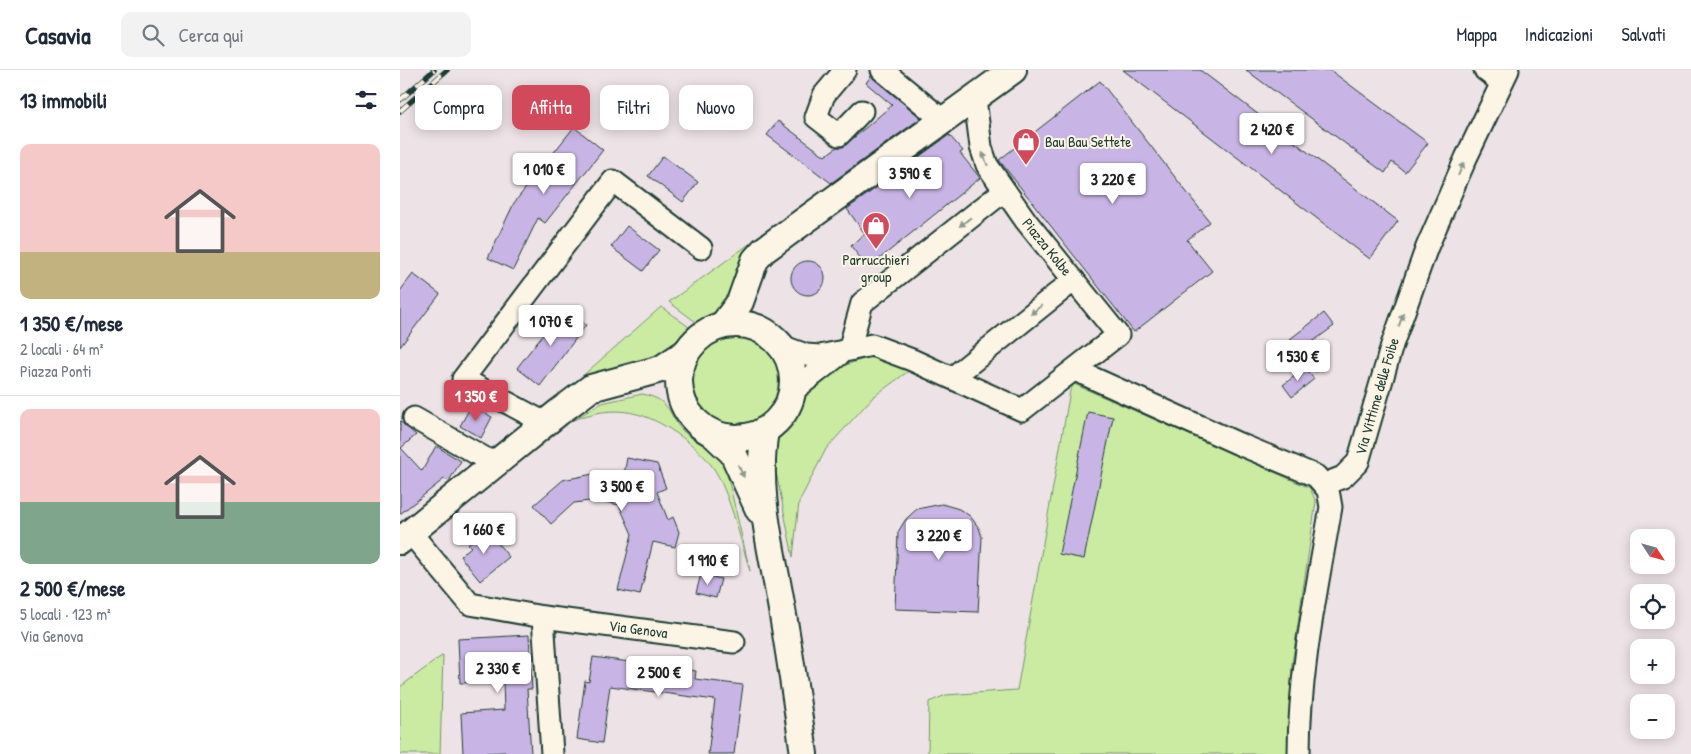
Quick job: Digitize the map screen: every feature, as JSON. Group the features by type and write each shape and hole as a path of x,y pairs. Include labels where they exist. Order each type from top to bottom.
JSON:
{"main road":[{"path":"723,325 740,302 755,260 764,250 1013,70"},
{"path":"712,433 733,438 754,436 766,431 783,414 794,390 792,366 772,338 756,304 757,285 761,271 782,237"},
{"path":"764,521 733,453 712,433 696,422 684,403 680,394 678,375 680,360 685,353 704,334 723,325 738,324 772,338"},
{"path":"405,536 591,388 661,369 685,353"},
{"path":"574,402 602,392 644,384 658,387 684,403"},
{"path":"766,431 762,457 764,521 781,602 804,754"}],"street":[{"path":"845,70 824,95 816,117 839,135 862,111"},
{"path":"882,70 944,121"},
{"name":"Via Vittime delle Foibe","path":"1325,484 1343,477 1358,462 1392,346 1427,247 1498,74"},
{"name":"Piazza Kolbe","path":"772,338 806,355 845,351 872,345 952,378 1022,410 1118,335 1007,196 984,155 975,99"},
{"path":"545,423 463,380 613,181 701,248"},
{"path":"845,351 862,303 1007,196"},
{"path":"952,378 1074,280"},
{"name":"Piazza Kolbe","path":"794,390 815,371 845,351"},
{"path":"1075,370 1239,444 1309,472 1325,484 1330,494 1331,508 1308,643 1301,705 1299,754"},
{"path":"414,418 494,464"},
{"name":"Via Genova","path":"405,536 470,604 543,617 734,642"},
{"path":"543,617 552,754"}],"green space":[{"path":"759,237 739,262 731,295 717,311 696,322 669,302"},
{"path":"661,307 689,327 664,356 572,385"},
{"path":"736,337 753,341 767,350 776,364 780,381 776,398 767,412 753,421 736,425 719,421 705,412 696,398 692,381 696,364 705,350 719,341"},
{"path":"870,357 910,370 873,397 826,449 799,502 793,557 772,452 773,443 789,422 810,383 839,367"},
{"path":"1074,384 1310,488 1316,502 1292,664 1288,754 928,754 929,702 946,695 1017,690 1070,391"},
{"path":"642,394 661,401 682,430 716,453 724,461 750,571 734,516 719,477 706,458 695,447 656,421 631,412 604,412 573,420 602,403"},
{"path":"443,655 440,754 400,754 400,687"}],"building":[{"path":"1123,70 1200,70 1398,221 1370,259"},
{"path":"1246,70 1330,70 1428,143 1405,172 1392,162 1385,173"},
{"path":"871,76 921,118 831,183 767,135 778,121 825,156 837,147 843,147 892,105 866,83"},
{"path":"1100,81 1210,222 1187,240 1212,271 1134,332 999,160"},
{"path":"572,130 578,130 603,150 545,223 538,218 513,270 488,258 514,203"},
{"path":"949,135 963,151 960,153 980,178 868,268 851,246 865,234 847,209"},
{"path":"663,156 698,182 683,202 648,176"},
{"path":"627,226 659,250 643,271 611,247"},
{"path":"808,261 815,262 820,266 824,271 824,285 820,290 815,294 808,295 801,294 796,290 792,285 791,278 792,271 796,266 801,262"},
{"path":"413,274 440,294 400,347 400,291"},
{"path":"563,308 586,325 540,386 517,368"},
{"path":"1324,313 1334,326 1311,343 1327,363 1316,372 1290,339"},
{"path":"1305,368 1314,379 1292,397 1283,385"},
{"path":"471,406 492,417 481,438 460,426"},
{"path":"1088,412 1113,417 1084,559 1059,554"},
{"path":"400,421 416,435 401,448 422,471 436,446 461,461 449,481 444,479 400,514"},
{"path":"627,458 657,464 666,488 657,492 668,520 673,517 679,532 675,547 653,542 640,595 618,590 632,534 619,505 597,500 574,503 551,524 534,505 563,480 593,474 623,480"},
{"path":"942,504 959,509 970,516 979,528 982,537 978,612 895,609 898,532 906,519 917,509"},
{"path":"486,529 509,557 480,581 460,556 471,547 468,544"},
{"path":"701,574 721,579 716,598 696,593"},
{"path":"529,635 532,689 527,689 531,754 505,754 505,752 463,754 461,713 504,710 503,681 460,683 458,639"},
{"path":"593,657 696,671 695,679 743,685 734,754 708,754 715,700 610,686 602,743 577,739 585,681 589,682"}],"railway":[{"path":"400,100 434,70"},
{"path":"400,111 447,70"}],"place":[{"name":"Bau Bau Settete","path":"1026,166"},
{"name":"Parrucchieri group","path":"876,250"}]}
